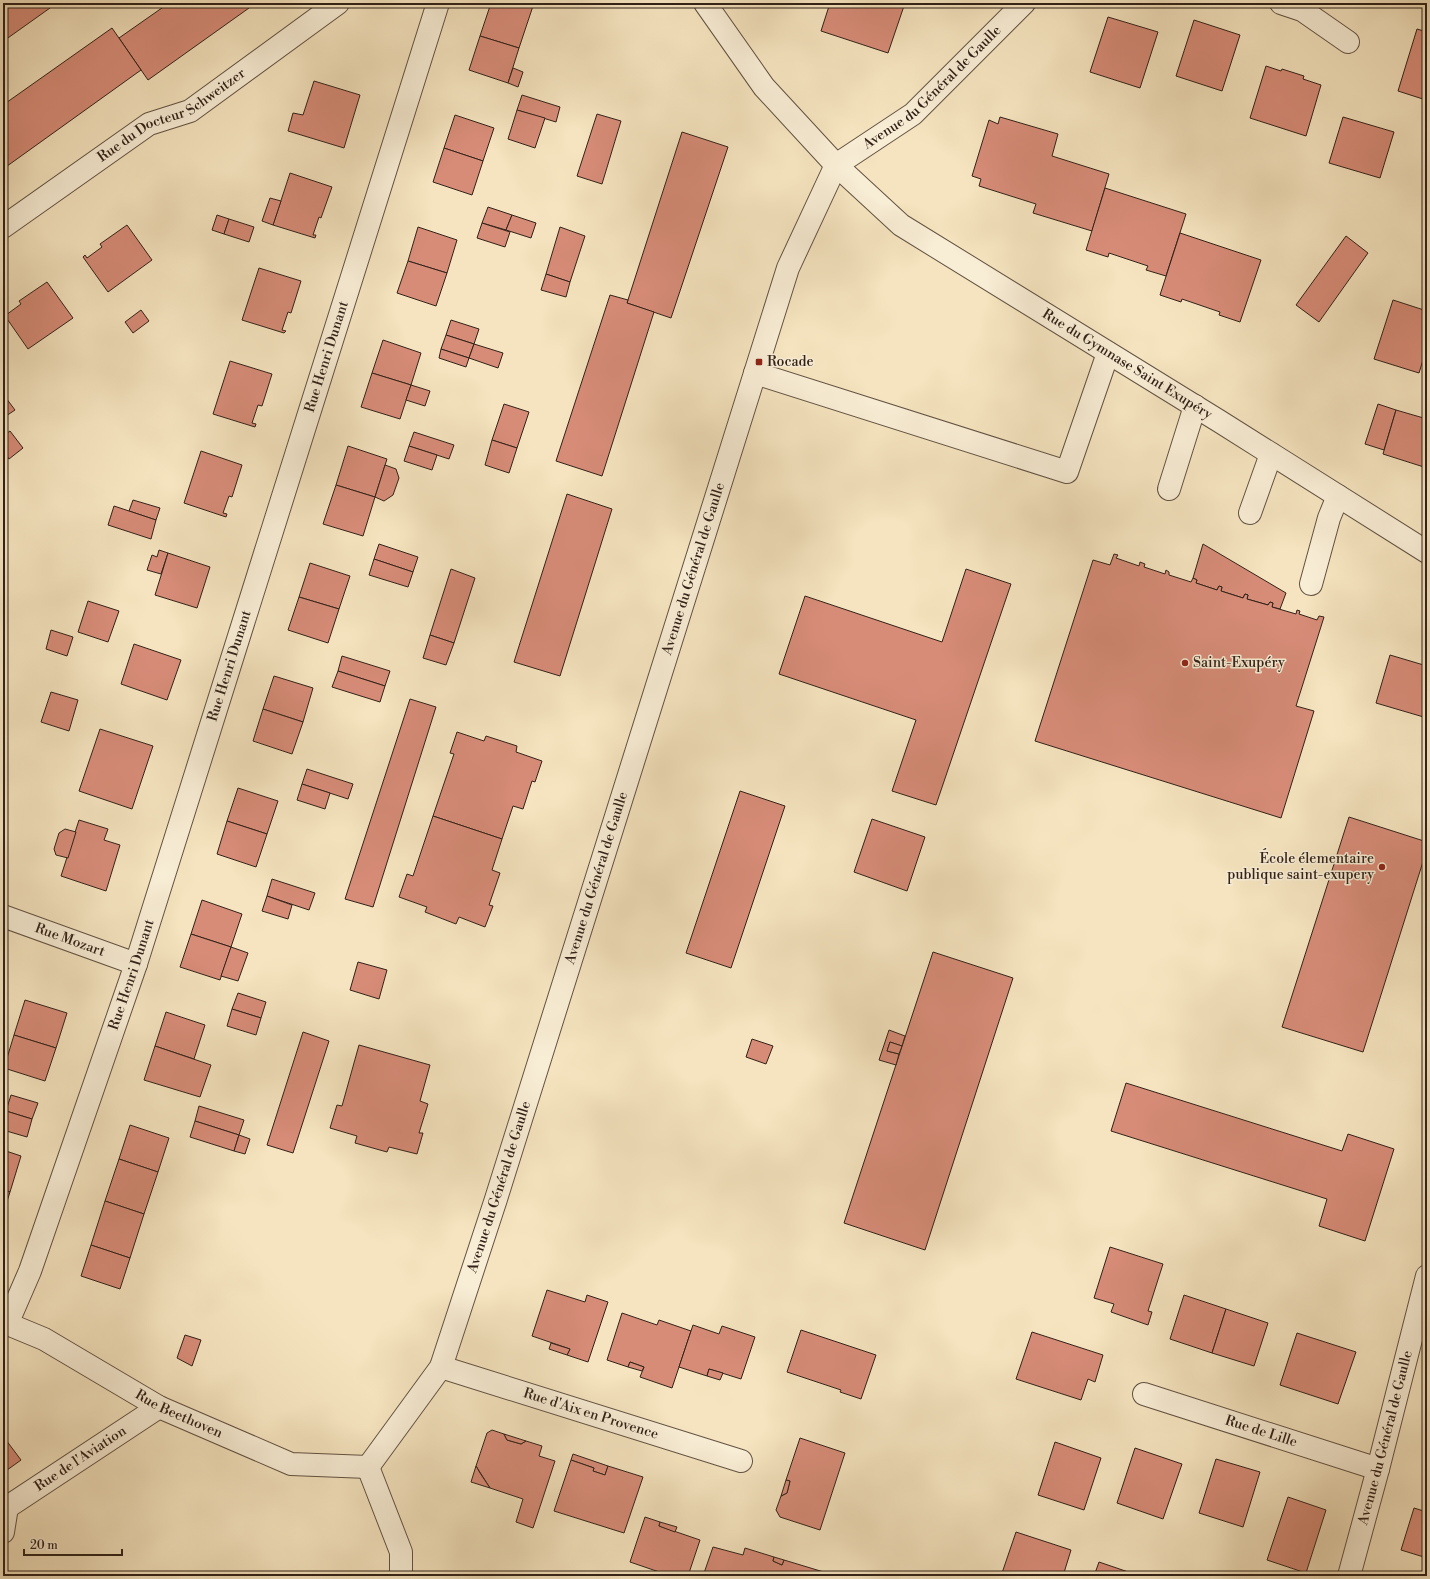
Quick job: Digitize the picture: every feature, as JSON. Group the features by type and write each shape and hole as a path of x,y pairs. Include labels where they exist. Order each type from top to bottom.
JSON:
{"street":[{"name":"Rue du Docteur Schweitzer","path":"3,227 149,124 190,111 338,3"},
{"name":"Rue Henri Dunant","path":"5,1323 30,1271 136,964 438,3"},
{"path":"705,3 764,86 836,165"},
{"name":"Avenue du Général de Gaulle","path":"368,1467 441,1367 498,1192 788,268 836,165 913,114 1024,3"},
{"path":"1281,3 1302,10 1348,42"},
{"name":"Rue du Gymnase Saint Exupéry","path":"836,165 901,225 1195,406 1427,552"},
{"path":"755,373 1067,472 1108,352"},
{"path":"1169,488 1195,406"},
{"path":"1250,513 1271,454"},
{"path":"1311,584 1329,518 1338,496"},
{"name":"Rue Mozart","path":"3,916 136,964"},
{"name":"Avenue du Général de Gaulle","path":"1349,1576 1426,1284"},
{"name":"Rue Beethoven","path":"5,1323 44,1339 159,1407 291,1464 368,1467"},
{"name":"Rue d'Aix en Provence","path":"441,1367 741,1461"},
{"name":"Rue de Lille","path":"1144,1394 1378,1469"},
{"name":"Rue de l'Aviation","path":"5,1509 159,1407"},
{"path":"368,1467 401,1552 401,1576"},
{"path":"3,1532 5,1509"}],"building":[{"path":"7,3 57,3 5,40 3,37 3,6"},
{"path":"169,3 256,3 148,80 119,38"},
{"path":"491,3 525,3 533,6 519,48 480,36"},
{"path":"830,3 905,3 888,53 821,31"},
{"path":"1108,17 1158,32 1140,88 1090,72"},
{"path":"1194,20 1240,35 1222,91 1176,76"},
{"path":"112,28 141,70 3,169 3,105"},
{"path":"1417,29 1427,32 1427,102 1426,100 1398,91"},
{"path":"480,36 519,48 508,83 469,70"},
{"path":"1266,66 1304,76 1303,79 1321,85 1306,136 1250,118"},
{"path":"513,68 523,72 518,87 508,83"},
{"path":"314,81 360,95 344,148 288,131 293,113 303,115"},
{"path":"522,95 560,107 556,122 517,110"},
{"path":"517,110 545,118 535,148 508,139"},
{"path":"597,114 621,121 602,184 577,176"},
{"path":"455,115 494,128 483,161 444,148"},
{"path":"1000,117 1058,134 1052,156 1109,174 1092,231 1033,213 1036,204 979,186 981,179 972,176 989,120 998,124"},
{"path":"1343,117 1394,132 1380,178 1329,163"},
{"path":"682,132 728,147 671,318 627,303"},
{"path":"444,148 483,161 472,195 433,182"},
{"path":"290,173 332,187 313,235 316,235 315,238 273,225"},
{"path":"1105,188 1186,214 1166,276 1146,270 1148,266 1109,253 1108,257 1086,250"},
{"path":"270,198 281,201 273,225 262,221"},
{"path":"488,207 512,215 506,230 482,223"},
{"path":"217,215 229,219 224,234 212,230"},
{"path":"512,215 536,223 531,238 506,230"},
{"path":"229,219 254,227 249,242 224,234"},
{"path":"482,223 510,232 505,247 477,238"},
{"path":"127,225 152,260 108,292 83,257 85,255 87,258 102,247 100,244"},
{"path":"418,227 457,240 447,273 408,261"},
{"path":"560,227 585,236 570,282 546,274"},
{"path":"1180,233 1261,260 1240,322 1219,315 1220,312 1182,299 1181,302 1160,295"},
{"path":"1346,236 1368,253 1319,322 1296,305"},
{"path":"408,261 447,273 436,306 397,293"},
{"path":"259,268 301,281 291,313 288,312 282,330 286,331 284,333 242,320"},
{"path":"546,274 570,282 566,297 541,290"},
{"path":"47,282 73,318 28,349 3,313 4,312 6,315 21,304 19,301"},
{"path":"610,295 628,300 627,303 654,312 602,476 556,461"},
{"path":"1393,300 1427,311 1427,347 1419,373 1374,359"},
{"path":"141,310 149,321 133,333 125,322"},
{"path":"451,320 479,329 474,344 446,335"},
{"path":"446,335 474,344 469,358 441,349"},
{"path":"383,340 421,353 411,385 372,373"},
{"path":"474,344 503,353 498,368 469,358"},
{"path":"441,349 469,358 466,367 439,358"},
{"path":"230,361 272,374 262,406 258,405 252,423 256,424 255,427 213,414"},
{"path":"372,373 411,385 400,419 361,407"},
{"path":"411,385 430,391 425,406 406,400"},
{"path":"3,394 15,410 3,418"},
{"path":"504,404 529,412 517,448 492,440"},
{"path":"1378,404 1396,410 1384,450 1365,444"},
{"path":"1396,410 1427,419 1427,468 1383,454"},
{"path":"10,431 23,448 9,459 3,450 3,436"},
{"path":"414,432 454,445 449,459 409,446"},
{"path":"492,440 517,448 509,473 485,465"},
{"path":"348,446 387,459 375,497 336,485"},
{"path":"409,446 437,455 432,470 404,461"},
{"path":"201,451 242,465 232,497 229,496 223,513 227,514 226,517 184,503"},
{"path":"385,465 396,469 399,478 393,495 384,501 375,497"},
{"path":"336,485 375,497 363,536 323,524"},
{"path":"567,494 612,509 560,676 514,662"},
{"path":"133,500 160,508 156,520 129,511"},
{"path":"114,506 156,520 151,539 108,525"},
{"path":"379,544 418,557 413,572 374,559"},
{"path":"1203,544 1286,593 1280,609 1272,607 1273,603 1270,602 1268,605 1247,599 1248,595 1245,594 1243,598 1221,591 1222,587 1219,586 1217,590 1196,583 1197,580 1193,578"},
{"path":"159,550 168,553 161,574 147,570 152,555 157,557"},
{"path":"168,553 210,567 197,608 155,595"},
{"name":"Saint-Exupéry","path":"1114,554 1118,555 1116,558 1139,566 1140,562 1145,564 1144,567 1165,574 1166,570 1169,572 1169,575 1191,582 1193,578 1197,580 1196,583 1217,590 1219,586 1222,587 1221,591 1243,598 1245,594 1248,595 1247,599 1268,605 1270,602 1273,603 1272,607 1296,614 1297,610 1300,611 1299,614 1317,620 1319,616 1324,617 1296,706 1314,711 1281,818 1035,741 1093,560 1110,565"},
{"path":"374,559 413,572 408,587 369,575"},
{"path":"310,563 350,576 339,609 299,597"},
{"path":"451,569 475,578 454,643 430,635"},
{"path":"966,569 1011,584 936,805 892,791 916,720 779,674 805,596 942,642"},
{"path":"299,597 339,609 328,643 288,630"},
{"path":"88,601 119,611 108,642 78,632"},
{"path":"51,630 73,637 67,656 46,649"},
{"path":"430,635 454,643 446,665 423,658"},
{"path":"134,644 181,660 167,700 121,684"},
{"path":"1390,655 1427,666 1427,718 1376,703"},
{"path":"342,656 390,671 385,686 338,671"},
{"path":"338,671 385,686 380,702 332,687"},
{"path":"274,676 313,688 303,722 263,709"},
{"path":"51,692 78,700 69,731 41,722"},
{"path":"410,699 436,707 373,907 345,899"},
{"path":"263,709 303,722 292,754 253,741"},
{"path":"100,729 153,746 132,809 79,791"},
{"path":"457,732 484,741 486,736 517,746 516,752 542,761 535,782 532,781 523,809 513,806 502,839 433,816 454,754 450,753"},
{"path":"307,769 353,784 348,799 302,784"},
{"path":"302,784 330,793 325,809 297,800"},
{"path":"238,788 278,801 267,834 227,821"},
{"path":"740,791 785,806 731,968 686,953"},
{"path":"433,816 502,839 492,870 500,873 489,905 493,906 485,927 459,917 456,924 425,912 427,907 399,897 407,874 413,876"},
{"path":"1349,817 1427,842 1427,849 1363,1052 1282,1027"},
{"path":"872,819 925,837 907,891 854,872"},
{"path":"79,820 108,829 104,840 120,845 106,891 61,876"},
{"path":"227,821 267,834 256,867 217,854"},
{"path":"65,829 76,832 68,858 56,855 54,849 59,833"},
{"path":"272,879 315,893 309,910 267,896"},
{"path":"267,896 292,905 288,919 262,911"},
{"path":"202,900 242,914 231,947 191,934"},
{"path":"191,934 231,947 220,980 180,967"},
{"path":"231,947 248,953 238,981 221,976"},
{"path":"933,952 1013,978 925,1250 844,1223"},
{"path":"358,962 387,970 379,999 350,990"},
{"path":"238,993 266,1002 261,1018 232,1009"},
{"path":"25,1000 67,1013 56,1048 14,1035"},
{"path":"232,1009 261,1018 256,1035 227,1026"},
{"path":"166,1012 205,1025 194,1059 155,1046"},
{"path":"889,1030 905,1036 902,1046 890,1042 887,1051 899,1054 896,1065 879,1060"},
{"path":"303,1032 329,1041 293,1153 267,1145"},
{"path":"14,1035 56,1048 45,1081 4,1068"},
{"path":"752,1039 773,1046 766,1064 746,1057"},
{"path":"890,1042 902,1046 899,1054 887,1051"},
{"path":"359,1045 430,1065 420,1101 428,1104 419,1133 423,1133 417,1154 389,1147 387,1152 355,1143 357,1136 330,1128 337,1105 342,1106"},
{"path":"155,1046 211,1065 200,1097 144,1080"},
{"path":"1126,1083 1342,1151 1348,1134 1394,1149 1365,1241 1319,1226 1327,1199 1111,1131"},
{"path":"11,1095 38,1103 32,1119 6,1111"},
{"path":"199,1106 244,1120 239,1135 195,1121"},
{"path":"6,1111 32,1119 27,1137 3,1130 3,1120"},
{"path":"195,1121 239,1135 234,1151 190,1137"},
{"path":"130,1125 169,1138 158,1172 119,1159"},
{"path":"239,1135 250,1139 245,1154 234,1151"},
{"path":"3,1150 21,1156 10,1192 3,1189"},
{"path":"119,1159 158,1172 144,1214 105,1201"},
{"path":"3,1189 10,1192 3,1214"},
{"path":"105,1201 144,1214 130,1258 91,1245"},
{"path":"91,1245 130,1258 120,1289 81,1276"},
{"path":"1110,1247 1163,1264 1148,1311 1152,1312 1148,1325 1111,1312 1114,1304 1094,1298"},
{"path":"547,1290 585,1302 587,1295 608,1302 588,1362 567,1355 570,1349 532,1336"},
{"path":"1184,1295 1226,1309 1212,1353 1170,1339"},
{"path":"1226,1309 1268,1323 1254,1366 1212,1353"},
{"path":"622,1313 657,1325 659,1320 691,1331 672,1388 640,1377 644,1367 630,1362 628,1367 607,1360"},
{"path":"693,1325 719,1334 722,1326 755,1337 741,1379 709,1369 707,1376 679,1367"},
{"path":"801,1330 876,1355 861,1399 840,1392 841,1390 787,1372"},
{"path":"1032,1332 1103,1355 1095,1382 1088,1379 1081,1400 1016,1379"},
{"path":"1297,1333 1356,1352 1338,1404 1280,1385"},
{"path":"185,1335 201,1340 192,1366 177,1358"},
{"path":"551,1343 570,1349 567,1355 549,1349"},
{"path":"630,1362 644,1367 642,1371 628,1367"},
{"path":"709,1369 723,1373 720,1380 707,1376"},
{"path":"492,1430 504,1434 507,1440 521,1444 526,1441 542,1446 539,1456 555,1461 533,1528 516,1522 523,1499 490,1488 476,1466 487,1433"},
{"path":"504,1434 526,1441 521,1444 507,1440"},
{"path":"3,1436 21,1460 3,1473"},
{"path":"800,1438 845,1453 820,1530 780,1517 776,1510 781,1496 787,1493 790,1481 786,1480"},
{"path":"1055,1442 1101,1458 1084,1510 1038,1495"},
{"path":"1135,1448 1182,1464 1163,1519 1117,1503"},
{"path":"573,1454 608,1466 605,1475 593,1471 594,1468 571,1460"},
{"path":"1216,1459 1260,1472 1243,1527 1199,1513"},
{"path":"571,1460 594,1468 593,1471 605,1475 608,1466 643,1477 624,1533 554,1511"},
{"path":"476,1466 480,1473 490,1488 471,1482"},
{"path":"786,1480 790,1481 787,1493 781,1496"},
{"path":"1288,1497 1326,1510 1306,1573 1267,1560"},
{"path":"1414,1508 1427,1512 1427,1558 1401,1550"},
{"path":"645,1517 660,1522 659,1526 700,1540 688,1576 671,1576 630,1562"},
{"path":"660,1522 677,1527 675,1532 659,1526"},
{"path":"1016,1532 1071,1550 1063,1576 1001,1576"},
{"path":"713,1547 743,1555 745,1548 774,1557 773,1561 782,1565 784,1560 827,1573 826,1576 703,1576"},
{"path":"774,1557 784,1560 782,1565 773,1561"},
{"path":"1099,1562 1140,1576 1094,1576"}],"place":[{"name":"Rocade","path":"759,362"},
{"name":"Saint-Exupéry","path":"1185,663"},
{"name":"École élementaire publique saint-exupery","path":"1382,867"}]}
